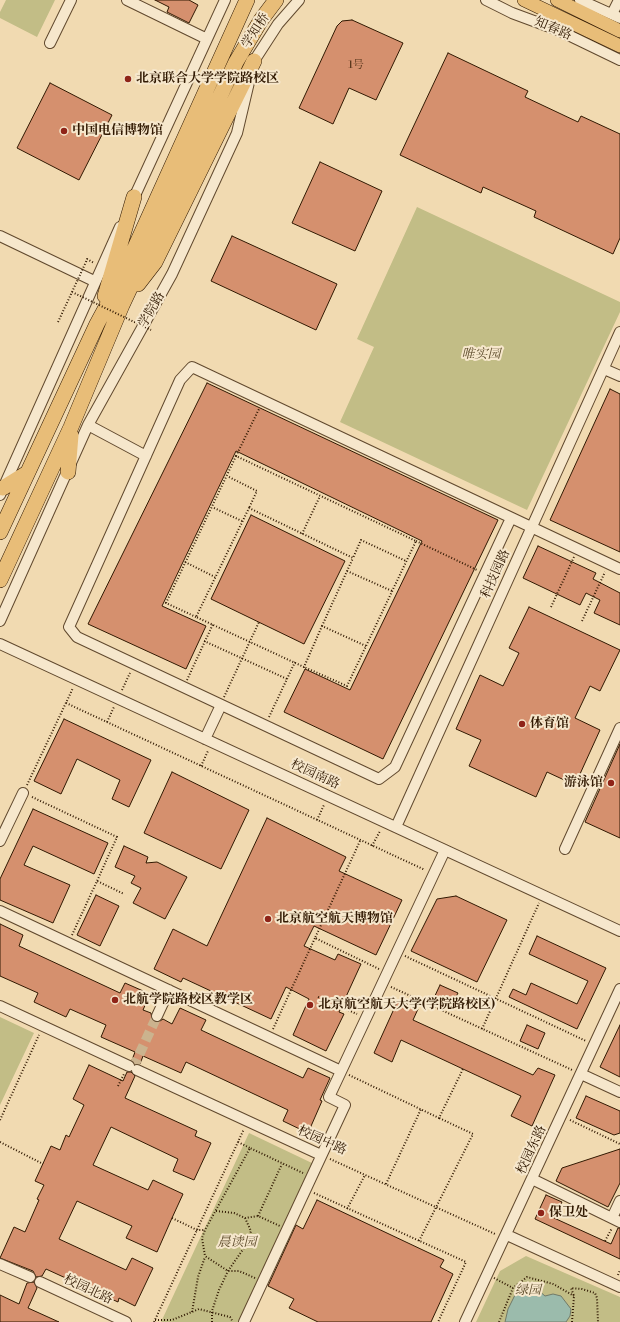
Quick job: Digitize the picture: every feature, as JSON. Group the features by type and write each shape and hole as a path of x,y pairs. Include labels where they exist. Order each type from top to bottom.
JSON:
{"highway":[{"name":"学知桥","path":"97,324 118,285 247,0"},
{"name":"学知桥","path":"122,305 236,62 261,20 276,0"},
{"path":"0,580 71,426 122,305 155,262 254,61"},
{"path":"0,532 97,324 134,197"},
{"path":"68,472 71,426"},
{"path":"2,492 27,473"}],"main road":[{"name":"知春路","path":"524,0 620,46"},
{"name":"知春路","path":"558,0 620,31"}],"street":[{"path":"50,43 71,0"},
{"path":"127,0 207,39"},
{"path":"2,492 94,281 225,0"},
{"name":"学院路","path":"0,621 88,425 172,274 237,133 254,61 278,24 299,0"},
{"name":"知春路","path":"486,0 512,13 558,30 620,60"},
{"path":"580,0 616,16 619,0"},
{"path":"0,236 94,281"},
{"name":"科技园路","path":"396,827 620,332"},
{"path":"511,518 395,767 379,779 265,726 223,701 183,688 77,637 69,627 180,380 192,367 620,569"},
{"path":"604,369 620,376"},
{"path":"88,425 146,456"},
{"name":"校园南路","path":"0,644 620,930"},
{"path":"209,740 223,701"},
{"path":"565,850 620,728"},
{"path":"0,841 23,793"},
{"path":"244,1322 345,1104 329,1097 445,850"},
{"path":"0,912 341,1071"},
{"name":"校园东路","path":"465,1322 502,1235 532,1179 594,1045 616,1008 620,988"},
{"path":"157,1016 168,990"},
{"name":"校园中路","path":"0,1006 321,1156"},
{"path":"581,1074 620,1092"},
{"path":"532,1179 616,1220 620,1201"},
{"path":"502,1235 620,1287"},
{"path":"0,1264 30,1277"},
{"name":"校园北路","path":"40,1282 126,1322"}],"path":[{"path":"58,322 86,262"},
{"path":"72,292 151,330"},
{"path":"263,400 166,603 347,686 416,541"},
{"path":"236,456 485,574"},
{"path":"196,617 257,491 229,477"},
{"path":"302,534 320,496"},
{"path":"214,508 242,522"},
{"path":"249,508 353,558"},
{"path":"304,666 362,540 406,562"},
{"path":"551,607 578,548"},
{"path":"185,562 215,577"},
{"path":"582,621 609,563"},
{"path":"348,571 392,592"},
{"path":"223,701 259,622"},
{"path":"183,688 213,624"},
{"path":"322,626 366,646"},
{"path":"204,641 287,679"},
{"path":"265,726 295,662"},
{"path":"68,943 118,837 23,793 77,679"},
{"path":"66,703 433,874"},
{"path":"201,766 209,740"},
{"path":"317,820 329,796"},
{"path":"372,846 380,831"},
{"path":"269,1037 360,841"},
{"path":"97,881 124,894"},
{"path":"482,1029 543,895"},
{"path":"315,938 387,973"},
{"path":"396,952 594,1045"},
{"path":"382,983 581,1074"},
{"path":"318,997 366,1017"},
{"path":"0,1120 43,1026"},
{"path":"118,1086 131,1067"},
{"path":"439,1118 463,1069"},
{"path":"341,1071 473,1134 419,1241"},
{"path":"386,1184 420,1110"},
{"path":"567,1118 620,1144"},
{"path":"233,1322 230,1317 212,1311 199,1309 172,1320 154,1321 248,1122"},
{"path":"0,1142 43,1164"},
{"path":"238,1142 311,1177"},
{"path":"192,1312 198,1277 205,1256 202,1238 250,1148"},
{"name":"校园中路","path":"321,1156 502,1235"},
{"path":"258,1216 282,1164"},
{"path":"347,1209 365,1175"},
{"path":"305,1189 466,1262 438,1322"},
{"path":"216,1211 234,1213 246,1218 258,1216 287,1229"},
{"path":"172,1218 197,1230 205,1230"},
{"path":"212,1322 212,1311 218,1290 228,1271 249,1239 251,1231 246,1218"},
{"path":"605,1241 616,1220"},
{"path":"205,1256 228,1271 244,1272 262,1282"},
{"path":"617,1276 620,1270"},
{"path":"499,1322 513,1288 527,1277 553,1284 574,1296"},
{"path":"493,1278 513,1288"},
{"path":"572,1322 574,1296 571,1288 582,1288 595,1293 597,1298 598,1322"}],"green space":[{"path":"6,0 55,0 37,37 0,18 0,12"},
{"name":"唯实园","path":"417,207 620,302 620,312 527,510 340,422 374,347 357,339"},
{"path":"0,1017 34,1033 0,1105"},
{"name":"晨读园","path":"249,1133 314,1164 240,1322 161,1322"},
{"name":"绿园","path":"526,1256 620,1297 620,1322 476,1322 500,1271"}],"shaded area":[{"path":"528,1288 538,1290 545,1296 553,1294 561,1296 571,1309 570,1316 566,1322 505,1322 508,1309 517,1291"}],"building":[{"path":"155,0 189,0 198,5 189,23 167,12 169,7"},
{"path":"352,20 403,43 376,100 349,88 333,124 299,108 337,26 342,21"},
{"path":"448,53 528,91 525,97 578,122 581,116 620,134 620,238 613,254 534,217 536,211 483,187 481,193 400,155"},
{"name":"中国电信博物馆","path":"50,83 112,115 79,180 17,148"},
{"path":"320,162 382,191 355,251 292,223"},
{"path":"232,236 337,284 316,330 211,281"},
{"path":"207,383 498,520 383,759 284,712 305,669 350,690 422,541 236,451 162,606 206,626 186,669 88,624"},
{"path":"610,389 620,394 620,552 550,520"},
{"path":"251,515 345,561 304,644 211,599"},
{"path":"538,546 596,573 593,579 620,593 620,625 594,613 600,600 586,593 580,605 523,578"},
{"name":"体育馆","path":"529,607 620,650 600,691 590,686 575,718 600,730 575,785 547,772 536,797 469,766 481,740 456,729 480,675 503,686 519,653 509,648"},
{"path":"64,719 151,760 129,807 112,799 120,780 77,759 61,794 34,781"},
{"name":"游泳馆","path":"620,744 620,838 585,822"},
{"path":"172,772 249,810 221,869 144,833"},
{"path":"33,809 108,843 94,874 33,846 24,865 70,885 53,923 0,900 0,879"},
{"name":"北京航空航天博物馆","path":"267,818 346,857 339,871 402,900 376,955 314,926 304,946 335,960 338,954 361,964 339,1012 344,1014 326,1051 293,1035 309,999 286,987 271,1019 183,978 181,982 154,969 173,929 207,946"},
{"path":"124,846 148,857 146,863 157,862 187,877 165,919 133,903 141,888 131,883 135,876 115,867"},
{"path":"96,895 119,906 100,946 77,935"},
{"path":"456,896 507,920 477,982 411,951 437,899"},
{"path":"0,924 23,935 19,946 120,993 125,983 150,994 143,1010 151,1013 152,1019 155,1022 163,1019 172,1024 180,1008 206,1020 201,1030 303,1078 308,1068 330,1078 308,1133 283,1121 288,1110 186,1062 181,1073 143,1056 140,1064 135,1064 132,1060 135,1052 101,1037 106,1025 70,1009 66,1017 34,1002 38,993 0,976"},
{"path":"537,936 606,968 577,1029 509,997 513,989 526,995 531,983 577,1004 588,981 529,954"},
{"path":"440,985 458,993 450,1008 433,1000"},
{"path":"398,1000 418,1009 413,1020 533,1075 538,1068 555,1075 532,1126 511,1116 521,1096 401,1040 392,1062 374,1053"},
{"path":"527,1025 545,1033 538,1049 520,1041"},
{"path":"620,1025 620,1077 600,1067"},
{"path":"89,1065 123,1081 127,1072 131,1072 135,1076 125,1098 197,1131 195,1136 211,1143 194,1180 173,1171 178,1159 111,1127 93,1165 148,1190 153,1180 183,1194 157,1252 126,1238 132,1226 77,1201 59,1239 126,1270 132,1258 153,1268 135,1306 119,1298 118,1302 46,1269 42,1276 36,1277 33,1271 0,1258 14,1227 25,1232 39,1200 37,1199 44,1185 35,1181 51,1146 60,1150 66,1135 69,1137 84,1105 73,1099"},
{"path":"586,1096 620,1111 620,1133 614,1135 576,1118"},
{"path":"620,1149 620,1183 608,1207 556,1181 562,1168"},
{"path":"546,1195 562,1202 554,1218 611,1244 618,1228 620,1228 620,1259 535,1219"},
{"path":"317,1200 444,1260 440,1267 453,1274 431,1322 318,1322 289,1308 294,1299 268,1286 296,1225 303,1229"},
{"path":"34,1282 37,1288 28,1308 59,1322 0,1322 0,1295 19,1304 27,1283"}],"tunnel":[{"path":"133,1068 157,1016"}],"place":[{"name":"北京联合大学学院路校区","path":"128,79"},
{"name":"中国电信博物馆","path":"64,131"},
{"name":"体育馆","path":"522,724"},
{"name":"游泳馆","path":"611,783"},
{"name":"北京航空航天博物馆","path":"268,919"},
{"name":"北航学院路校区教学区","path":"115,1000"},
{"name":"北京航空航天大学(学院路校区)","path":"310,1005"},
{"name":"保卫处","path":"541,1213"}]}
